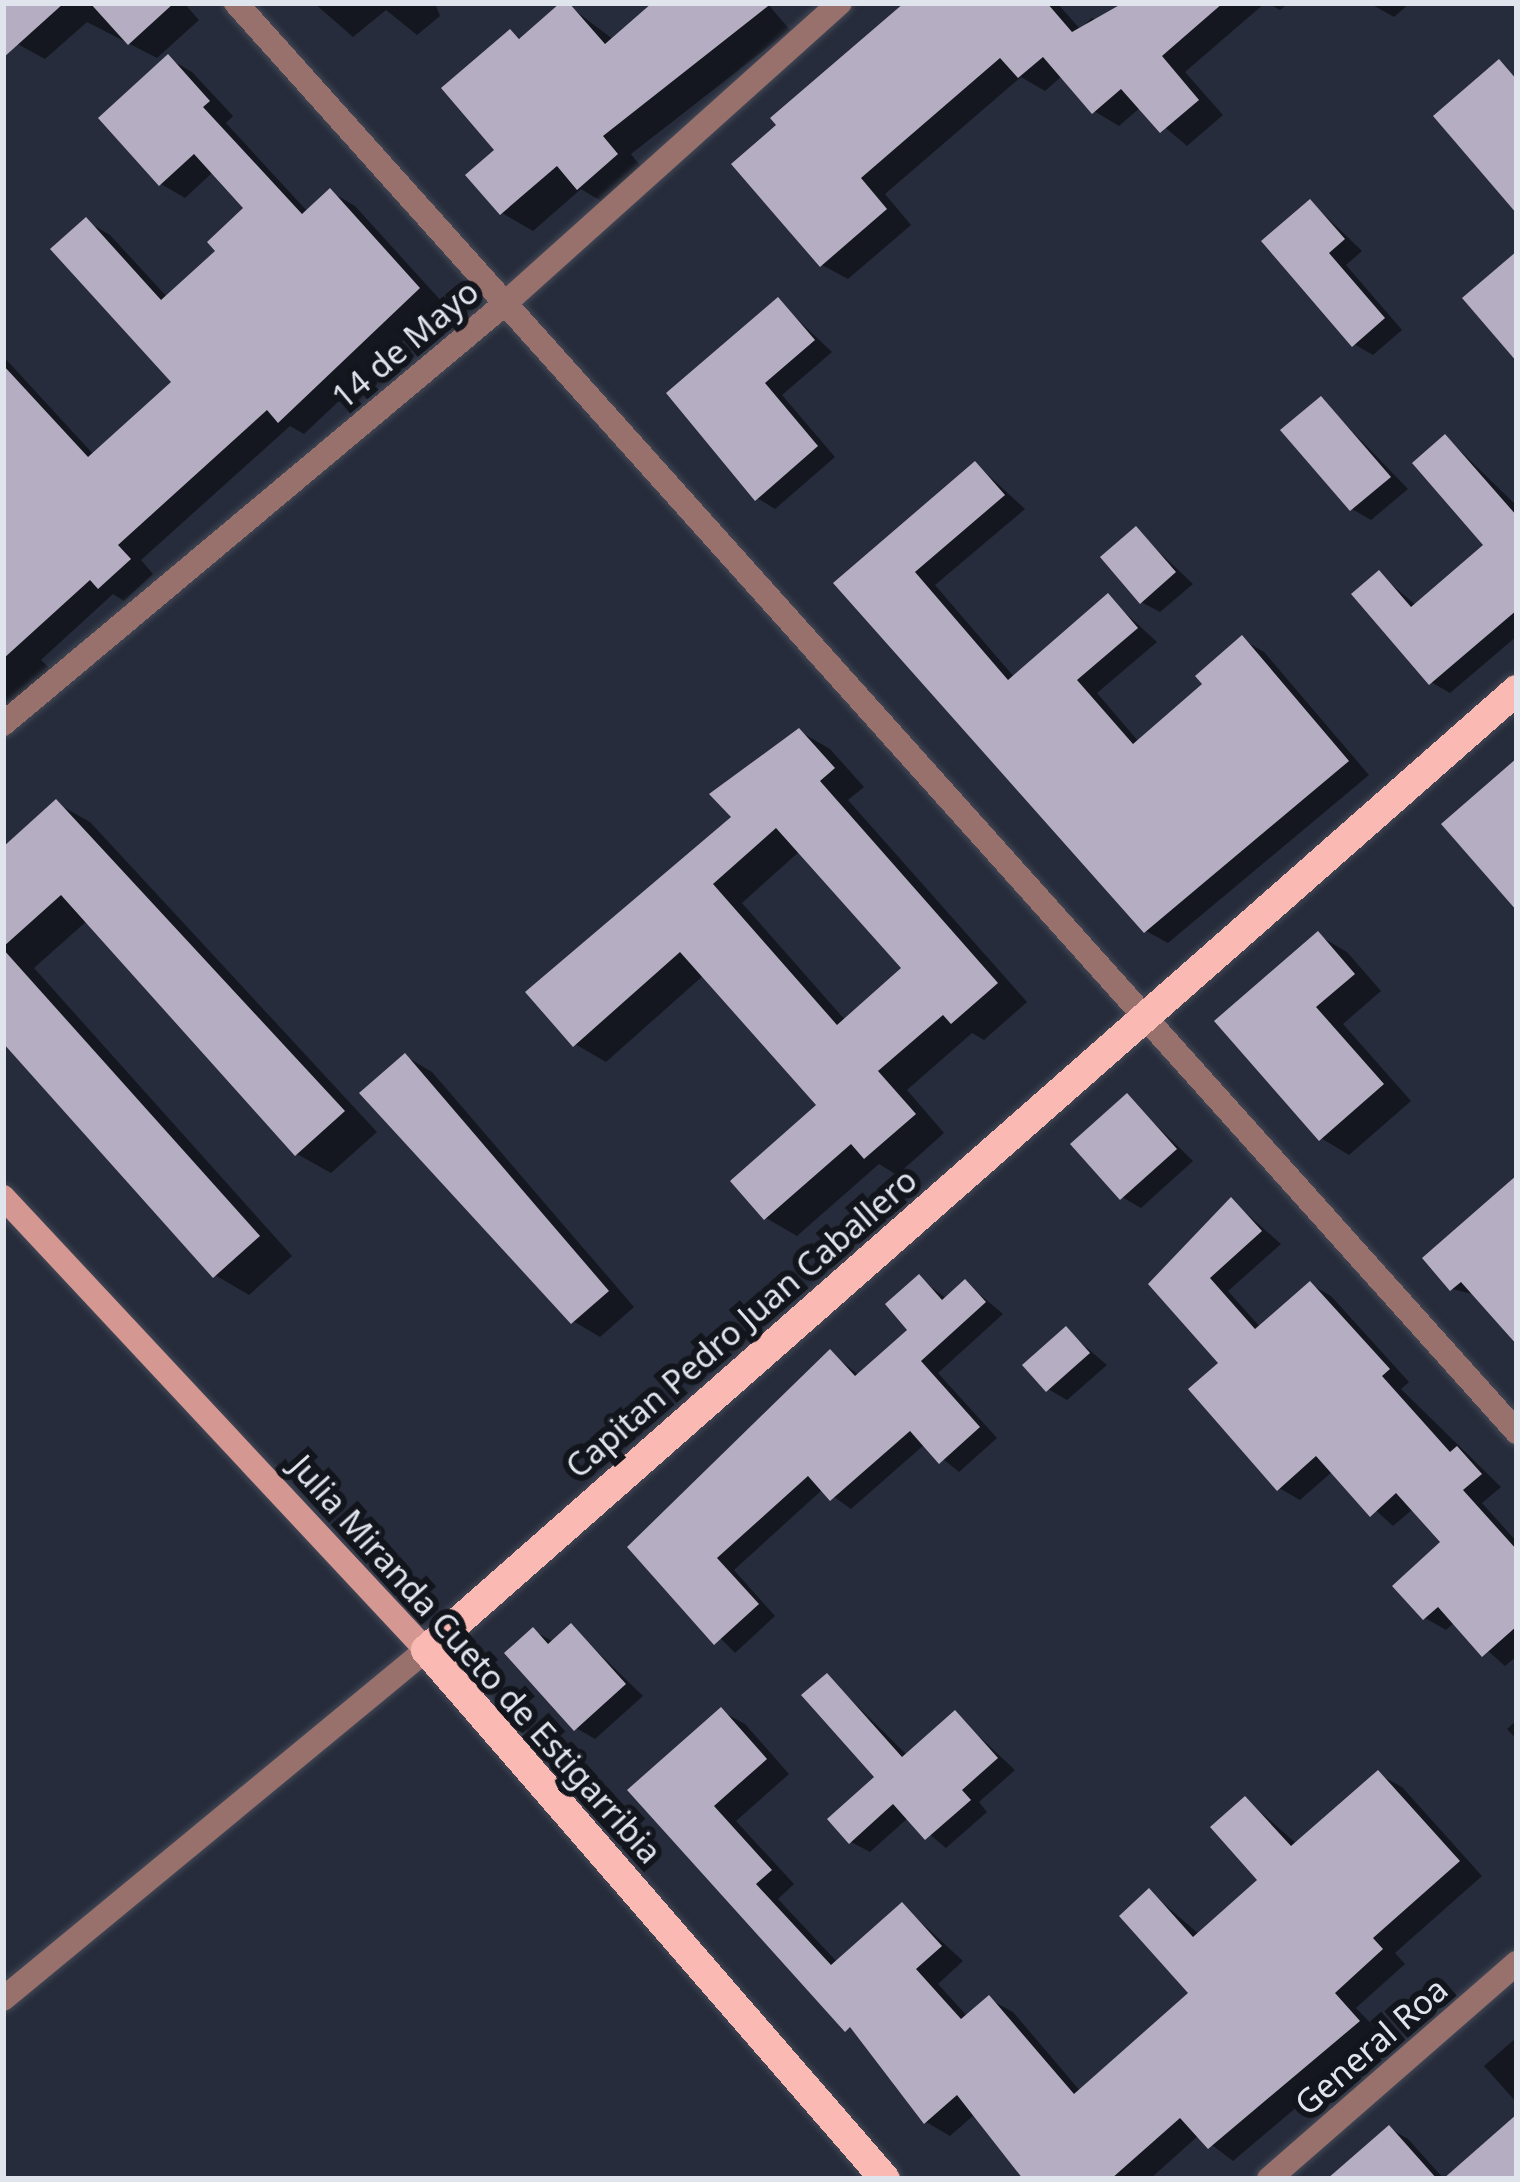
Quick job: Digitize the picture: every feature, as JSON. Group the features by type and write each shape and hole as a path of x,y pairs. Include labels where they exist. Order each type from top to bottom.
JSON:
{"main road":[{"name":"Capitan Pedro Juan Caballero","path":"426,1650 1517,690"},
{"name":"Julia Miranda Cueto de Estigarribia","path":"3,1197 426,1650 885,2179"}],"street":[{"path":"236,3 501,307 1145,1014 1517,1432"},
{"name":"14 de Mayo","path":"3,724 501,307 840,3"},
{"name":"Capitan Pedro Juan Caballero","path":"3,1999 426,1650"},
{"name":"General Roa","path":"1269,2179 1517,1963"}],"building":[{"path":"3,3 64,3 3,58"},
{"path":"90,3 174,3 128,45"},
{"path":"560,3 569,3 605,44 652,3 772,3 603,136 618,154 577,190 557,166 500,215 465,175 494,150 441,88 510,29 519,39"},
{"path":"904,3 1047,3 1072,32 1123,3 1223,3 1162,56 1199,100 1160,133 1121,89 1092,114 1043,57 1018,78 1000,58 861,178 887,209 820,267 731,164 776,125 770,118"},
{"path":"168,54 210,101 203,107 302,214 330,188 420,288 278,423 267,410 118,545 131,559 98,589 90,580 3,659 3,365 88,457 171,382 50,249 86,217 161,300 215,251 207,242 243,208 194,154 159,186 98,118"},
{"path":"1499,59 1517,80 1517,214 1433,116"},
{"path":"1310,199 1345,239 1329,253 1385,318 1352,347 1261,241"},
{"path":"1517,251 1517,362 1462,298"},
{"path":"778,297 815,340 765,383 818,446 755,501 666,393"},
{"path":"1321,396 1391,477 1350,511 1280,430"},
{"path":"1445,434 1517,516 1517,610 1429,685 1351,594 1379,570 1411,607 1483,545 1412,463"},
{"path":"975,461 1005,495 915,572 1008,680 1108,593 1138,628 1077,680 1133,744 1202,684 1195,676 1242,635 1349,761 1144,933 833,583"},
{"path":"1136,526 1176,572 1140,604 1100,557"},
{"path":"799,728 835,768 820,781 998,983 951,1024 943,1015 878,1071 916,1114 864,1159 851,1144 764,1220 730,1181 816,1105 680,952 573,1047 525,992 731,817 709,794","holes":["776,828 901,968 837,1025 713,884"]},
{"path":"1517,758 1517,911 1441,824"},
{"path":"56,799 345,1111 295,1156 61,895 3,947 3,847"},
{"path":"1318,931 1355,974 1316,1007 1384,1084 1319,1141 1214,1021"},
{"path":"3,949 260,1236 213,1278 3,1043"},
{"path":"405,1053 609,1291 571,1324 359,1093"},
{"path":"1127,1093 1177,1149 1120,1200 1070,1144"},
{"path":"1517,1175 1517,1345 1461,1282 1450,1291 1422,1258"},
{"path":"1231,1197 1262,1231 1210,1278 1255,1329 1310,1281 1390,1369 1382,1376 1450,1452 1457,1446 1482,1474 1463,1490 1517,1550 1517,1626 1482,1657 1438,1607 1423,1620 1392,1586 1440,1542 1396,1493 1370,1517 1316,1456 1277,1491 1188,1389 1218,1363 1148,1284"},
{"path":"919,1274 942,1300 965,1279 986,1302 921,1361 980,1427 939,1464 910,1431 830,1501 808,1476 717,1558 759,1604 714,1645 627,1547 830,1349 855,1376 907,1330 885,1304"},
{"path":"1066,1326 1090,1353 1046,1392 1022,1365"},
{"path":"571,1623 626,1684 574,1731 504,1653 533,1627 548,1644"},
{"path":"827,1673 902,1757 955,1710 998,1758 962,1790 971,1800 925,1840 893,1804 849,1844 827,1819 874,1777 801,1695"},
{"path":"721,1707 767,1759 714,1806 772,1870 756,1884 831,1965 902,1902 942,1946 916,1969 961,2019 989,1995 1074,2094 1188,1993 1119,1916 1149,1888 1193,1937 1257,1880 1210,1827 1245,1796 1291,1846 1378,1770 1460,1861 1373,1938 1383,1949 1335,1993 1360,2021 1208,2149 1180,2118 1111,2179 1023,2179 957,2095 924,2124 850,2027 845,2032 627,1790"},
{"path":"1517,2114 1517,2179 1443,2179"},
{"path":"1389,2125 1437,2179 1327,2179"}]}
